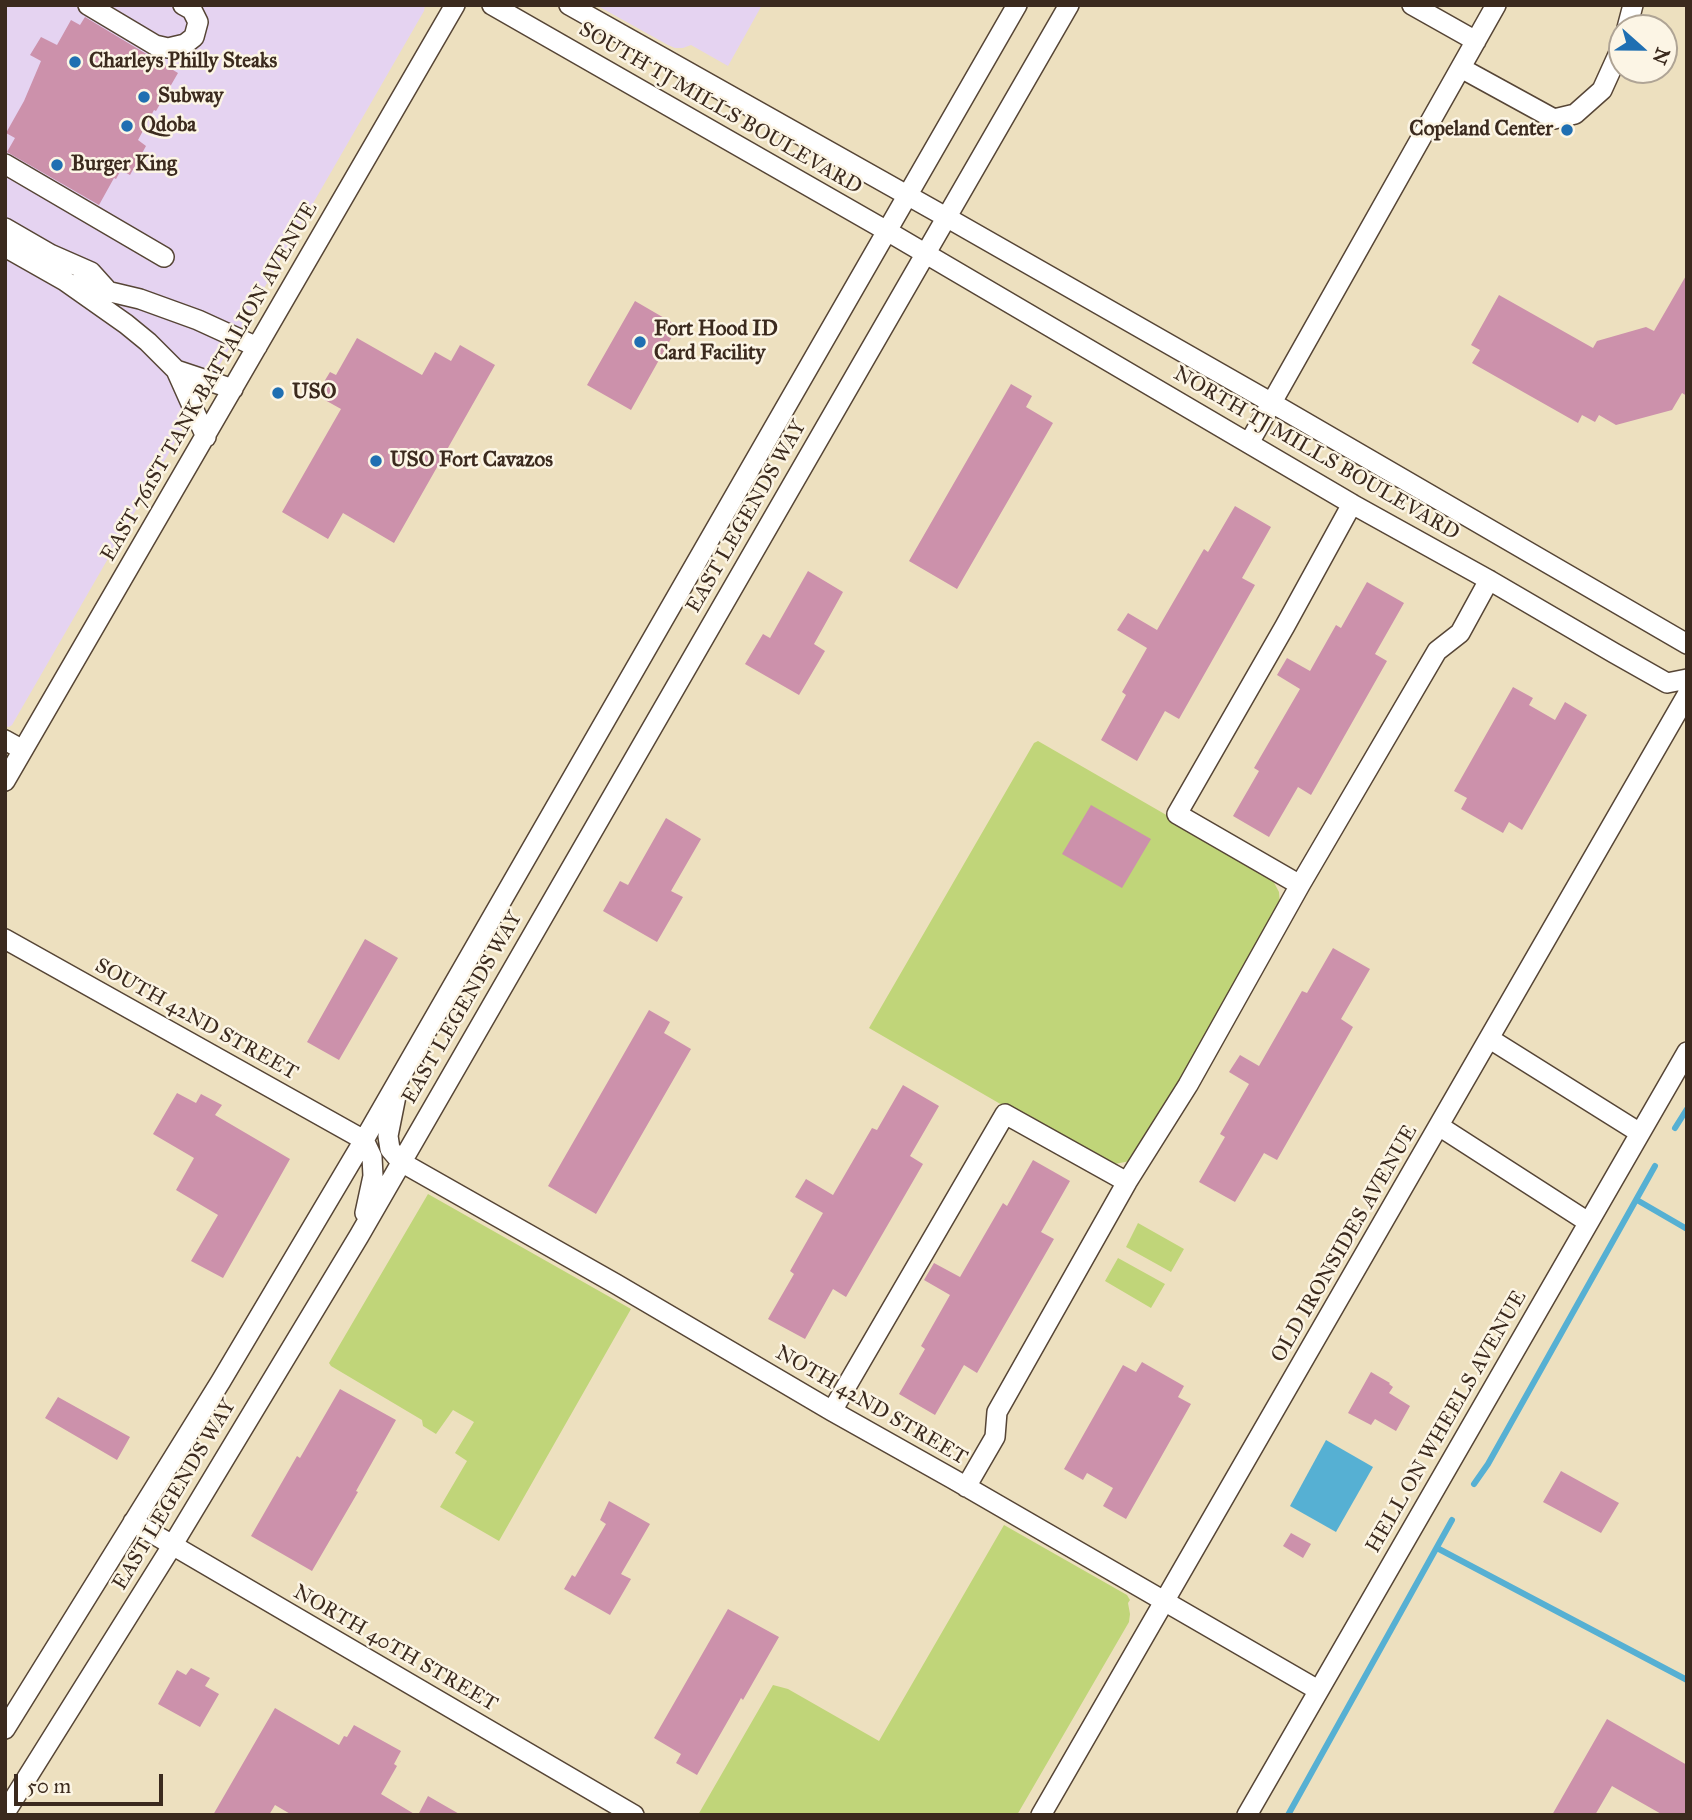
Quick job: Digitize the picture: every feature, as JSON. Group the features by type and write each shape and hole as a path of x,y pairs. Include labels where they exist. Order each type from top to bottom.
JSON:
{"street":[{"path":"88,5 155,45 167,48 185,44 194,37 198,22 192,10 184,5"},
{"name":"EAST 761ST TANK BATTALION AVENUE","path":"5,781 455,5"},
{"name":"SOUTH TJ MILLS BOULEVARD","path":"492,5 925,253"},
{"name":"SOUTH TJ MILLS BOULEVARD","path":"569,5 946,217"},
{"name":"EAST LEGENDS WAY","path":"5,1729 215,1392 364,1140 1017,5"},
{"name":"EAST LEGENDS WAY","path":"5,1813 172,1546 359,1236 1069,5"},
{"path":"1412,5 1476,41"},
{"path":"1249,443 1496,5"},
{"path":"1461,68 1555,119 1576,114 1602,90 1608,77"},
{"path":"5,164 164,257"},
{"name":"NORTH TJ MILLS BOULEVARD","path":"946,217 1687,644"},
{"path":"5,228 50,254 91,272 109,292"},
{"path":"5,247 65,281 148,341 176,370 206,437"},
{"name":"NORTH TJ MILLS BOULEVARD","path":"925,253 1352,504 1667,683 1687,679"},
{"path":"65,281 140,299 198,320 257,347"},
{"path":"176,370 233,389"},
{"path":"1300,885 1177,814 1289,620 1352,504"},
{"path":"967,1487 995,1437 997,1412 1127,1182 1188,1085 1300,885 1437,651 1460,633 1489,580"},
{"name":"OLD IRONSIDES AVENUE","path":"1041,1815 1687,695"},
{"path":"5,740 23,750"},
{"name":"SOUTH 42ND STREET","path":"5,939 364,1140"},
{"path":"1490,1039 1640,1133"},
{"name":"HELL ON WHEELS AVENUE","path":"1247,1815 1687,1052"},
{"path":"400,1078 388,1136 390,1149 401,1162"},
{"path":"832,1411 1005,1114 1127,1182"},
{"path":"1439,1126 1588,1222"},
{"path":"359,1236 373,1176 372,1157 364,1140"},
{"name":"NOTH 42ND STREET","path":"401,1162 1318,1690"},
{"name":"NORTH 40TH STREET","path":"133,1522 634,1815"}],"shaded area":[{"path":"5,5 425,5 424,11 9,727 5,726"},
{"path":"596,5 762,5 728,66 691,45 675,48 668,45"}],"green space":[{"path":"1038,741 1270,875 1279,892 1280,906 1141,1151 1130,1161 1115,1164 1099,1161 869,1028 1034,743"},
{"path":"428,1194 631,1309 499,1541 440,1507 467,1461 455,1453 474,1422 453,1410 436,1434 423,1426 422,1420 329,1363"},
{"path":"1138,1223 1184,1249 1171,1272 1126,1247"},
{"path":"1118,1258 1165,1284 1151,1308 1105,1281"},
{"path":"1004,1525 1127,1595 1130,1600 1129,1622 1017,1815 698,1815 773,1685 788,1689 879,1741"}],"water":[{"path":"1326,1440 1373,1467 1336,1532 1290,1506"}],"building":[{"path":"85,17 178,73 138,140 146,146 130,175 121,170 99,205 7,152 15,138 6,133 24,101 41,61 30,55 41,37 57,45 71,20 80,25"},
{"path":"1687,274 1687,396 1682,393 1672,410 1616,425 1599,415 1595,422 1582,415 1578,423 1472,363 1480,350 1471,345 1499,295 1593,348 1597,341 1646,327 1654,331"},
{"name":"Fort Hood ID Card Facility","path":"635,301 678,326 631,410 587,385"},
{"name":"USO Fort Cavazos","path":"357,338 422,375 435,352 451,361 460,345 495,365 394,543 343,513 328,539 282,512 341,409 316,395 330,372 336,375"},
{"path":"1011,384 1032,396 1026,407 1053,423 957,589 909,561"},
{"path":"1235,506 1271,527 1242,578 1255,585 1179,719 1165,711 1137,761 1101,740 1126,695 1122,692 1147,648 1117,630 1128,613 1157,630 1204,549 1208,552"},
{"path":"808,571 843,592 814,644 825,651 799,695 745,664 763,634 770,638"},
{"path":"1367,582 1404,603 1375,654 1387,661 1311,795 1298,787 1269,837 1233,816 1259,771 1254,768 1300,689 1277,675 1287,658 1310,671 1336,625 1341,628"},
{"path":"1513,687 1533,698 1529,705 1555,720 1565,702 1587,715 1522,830 1509,822 1503,833 1461,809 1467,798 1454,791"},
{"path":"1091,805 1151,839 1122,888 1062,854"},
{"path":"666,818 701,839 671,891 683,897 657,942 603,911 620,881 628,885"},
{"path":"365,939 398,958 339,1060 307,1042"},
{"path":"1333,948 1370,969 1341,1019 1353,1027 1277,1160 1264,1153 1235,1202 1199,1182 1225,1137 1220,1134 1249,1084 1229,1072 1240,1055 1259,1066 1302,991 1307,993"},
{"path":"649,1010 670,1022 664,1033 691,1049 596,1214 548,1186"},
{"path":"903,1085 939,1106 910,1156 923,1164 846,1297 833,1289 805,1339 768,1319 794,1274 790,1271 823,1213 795,1197 806,1179 833,1195 872,1128 877,1130"},
{"path":"177,1093 196,1103 201,1094 222,1105 215,1115 290,1159 223,1278 191,1261 218,1215 176,1190 194,1158 153,1134"},
{"path":"1033,1160 1070,1181 1041,1232 1054,1239 977,1373 964,1365 935,1415 899,1394 925,1349 921,1346 950,1295 924,1280 934,1263 960,1277 1003,1203 1007,1206"},
{"path":"1142,1362 1184,1386 1178,1397 1191,1404 1126,1519 1103,1506 1113,1488 1087,1473 1083,1480 1064,1469 1123,1365 1136,1372"},
{"path":"1371,1372 1390,1383 1393,1387 1389,1393 1410,1406 1396,1431 1375,1419 1371,1425 1348,1413"},
{"path":"340,1389 396,1420 312,1571 251,1536"},
{"path":"58,1397 130,1437 117,1460 45,1418"},
{"path":"1561,1471 1619,1503 1601,1533 1543,1502"},
{"path":"609,1501 650,1524 621,1574 631,1579 610,1615 564,1589 572,1575 575,1577 606,1524 600,1520"},
{"path":"1291,1533 1311,1544 1303,1558 1283,1546"},
{"path":"728,1609 779,1637 697,1775 676,1763 681,1754 654,1738"},
{"path":"191,1668 210,1678 205,1686 219,1694 200,1727 158,1704 177,1670 186,1675"},
{"path":"275,1708 339,1745 354,1725 401,1751 394,1764 397,1766 381,1794 416,1815 292,1815 275,1805 269,1815 213,1815"},
{"path":"1607,1719 1687,1765 1687,1815 1663,1815 1612,1786 1595,1815 1552,1815"},
{"path":"428,1796 461,1815 418,1815"}],"waterway":[{"path":"1675,1128 1687,1109"},
{"path":"1474,1484 1488,1464 1655,1166"},
{"path":"1637,1200 1687,1229"},
{"path":"1288,1815 1452,1520"},
{"path":"1437,1548 1687,1680"}],"place":[{"name":"Charleys Philly Steaks","path":"75,62"},
{"name":"Subway","path":"144,97"},
{"name":"Qdoba","path":"127,126"},
{"name":"Copeland Center","path":"1567,130"},
{"name":"Burger King","path":"57,165"},
{"name":"Fort Hood ID Card Facility","path":"640,342"},
{"name":"USO","path":"278,393"},
{"name":"USO Fort Cavazos","path":"376,461"}]}
